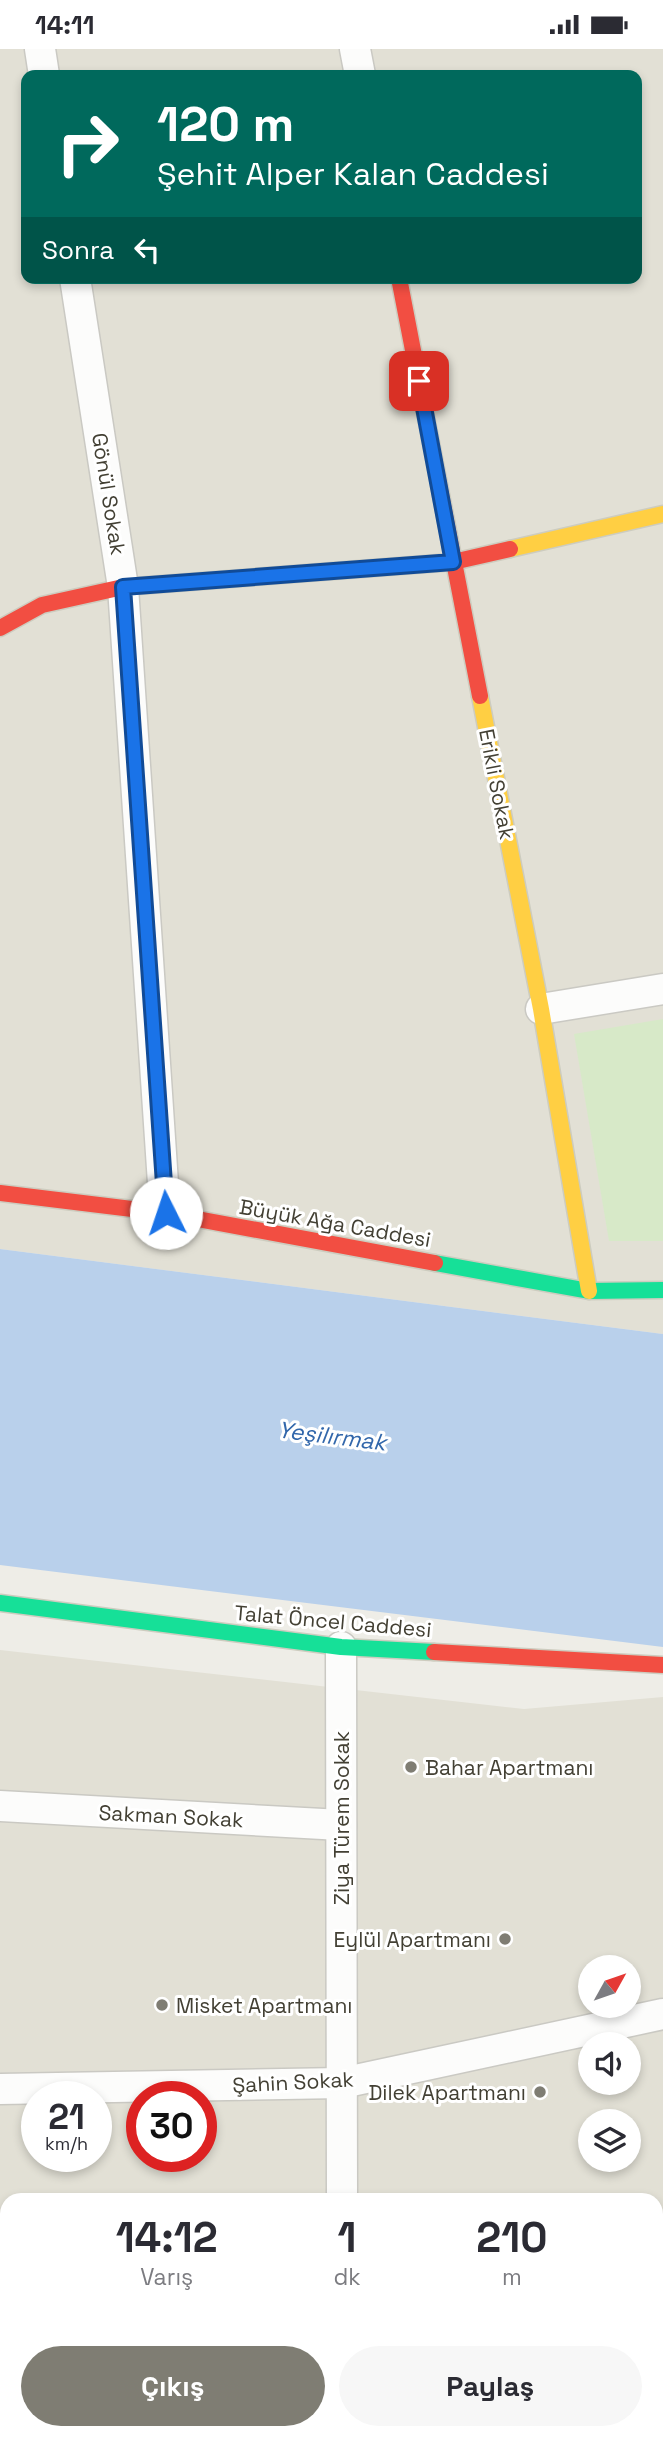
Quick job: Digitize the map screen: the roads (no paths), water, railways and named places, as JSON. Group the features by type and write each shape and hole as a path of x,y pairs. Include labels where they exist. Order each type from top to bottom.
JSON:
{"street":[{"path":"40,49 43,70"},
{"path":"355,49 359,70"},
{"name":"Gönül Sokak","path":"76,284 123,587 166,1213"},
{"name":"Erikli Sokak","path":"400,284 541,1009 589,1291"},
{"path":"0,628 42,605 123,587 453,562 663,514"},
{"path":"541,1009 663,989"},
{"name":"Büyük Ağa Caddesi","path":"0,1193 166,1213 589,1291 663,1290"},
{"name":"Talat Öncel Caddesi","path":"0,1604 341,1647 663,1665"},
{"name":"Ziya Türem Sokak","path":"341,1647 342,2193"},
{"name":"Sakman Sokak","path":"0,1806 341,1825"},
{"name":"Şahin Sokak","path":"0,2089 342,2083 663,2014"}],"water":[{"name":"Yeşilırmak","path":"0,1249 663,1334 663,1647 0,1565"}],"place":[{"name":"Bahar Apartmanı","path":"411,1767"},
{"name":"Eylül Apartmanı","path":"505,1939"},
{"name":"Misket Apartmanı","path":"162,2005"},
{"name":"Dilek Apartmanı","path":"540,2092"}]}
